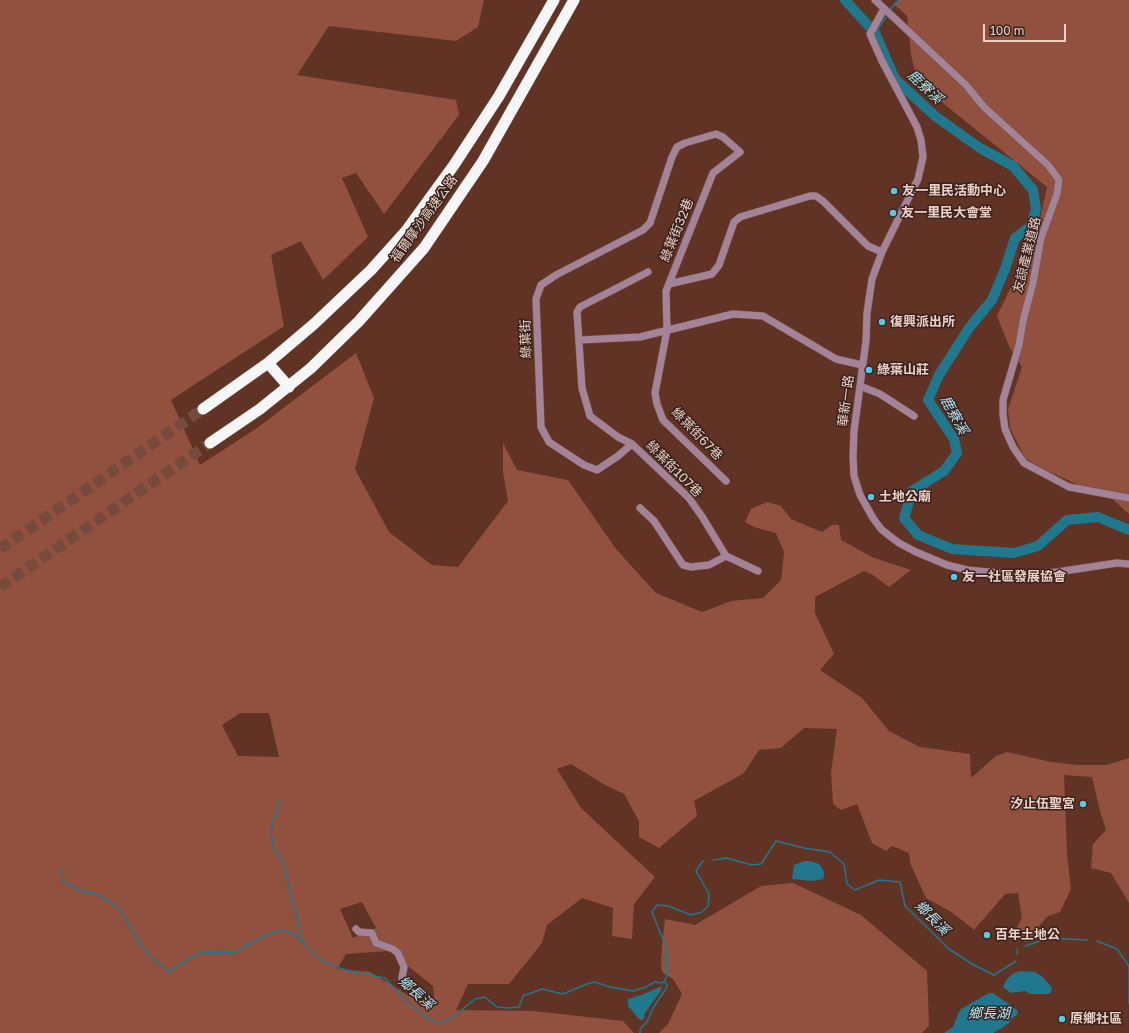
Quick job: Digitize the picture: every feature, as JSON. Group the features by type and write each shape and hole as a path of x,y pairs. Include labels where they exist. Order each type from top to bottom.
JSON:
{"highway":[{"name":"福爾摩沙高速公路","path":"202,409 268,363 314,324 371,270 406,231 454,165 499,96 554,0"},
{"name":"福爾摩沙高速公路","path":"210,443 260,409 288,387 333,347 360,321 424,248 483,161 574,0"},
{"path":"268,363 288,387"}],"street":[{"path":"875,0 884,9"},
{"name":"華新一路","path":"884,9 870,34 878,55 917,127 921,140 923,157 918,179 882,252 872,279 869,294 866,341 854,431 854,476 860,495 873,518 882,529 899,544 948,565 968,570 1022,575 1057,572 1117,563 1129,564"},
{"name":"友諒產業道路","path":"884,9 966,85 984,107 1048,165 1059,180 1057,194 1041,238 1033,283 1023,321 1019,345 1003,400 1005,429 1013,447 1024,463 1069,487 1129,498"},
{"name":"綠葉街","path":"632,444 618,456 597,470 584,465 549,442 541,427 536,299 541,285 556,275 643,230 650,223 672,157 677,147 716,134 723,137 740,152"},
{"name":"綠葉街32巷","path":"667,330 666,291 713,173 740,152"},
{"path":"669,284 712,274 719,265 734,222 740,217 810,196 816,196 823,201 868,246 882,252"},
{"path":"632,444 618,437 590,416 582,388 577,312 580,307 588,302 648,272"},
{"path":"579,340 640,337 733,314 763,316 836,359 862,365"},
{"name":"綠葉街67巷","path":"667,330 655,393 657,404 663,420 726,481"},
{"path":"860,386 880,394 914,416"},
{"name":"綠葉街107巷","path":"632,444 689,498 726,556"},
{"path":"640,508 654,521 683,565 691,567 709,565 726,556 758,571"},
{"path":"356,929 360,932 372,933 376,943 393,949 398,954 404,968 402,978"}],"shaded area":[{"path":"0,0 484,0 478,27 456,41 329,26 297,75 456,100 459,115 384,214 356,173 342,178 368,237 323,280 301,241 271,255 284,326 171,400 200,465 257,428 356,353 374,398 355,469 389,532 432,565 458,567 508,501 503,472 503,443 517,470 568,480 616,549 656,593 702,612 731,601 763,598 781,580 784,552 776,533 754,527 745,522 751,509 767,502 781,506 791,519 822,532 832,525 839,525 841,540 872,557 911,570 889,587 873,575 864,571 815,597 815,613 834,654 820,670 862,698 889,731 920,747 970,754 971,778 996,756 1007,752 1051,762 1078,765 1107,765 1129,758 1129,903 1111,873 1091,868 1093,844 1106,830 1092,777 1064,775 1067,855 1071,889 1060,912 1048,916 1039,926 1041,934 1025,942 1017,928 1022,918 1018,893 1005,894 974,930 953,913 926,898 910,863 909,853 892,846 886,851 872,843 857,804 841,810 833,804 831,773 837,729 804,728 781,748 759,750 744,773 694,801 697,816 659,848 639,837 639,821 624,794 605,785 571,764 557,769 581,808 655,877 634,904 632,939 612,936 613,908 582,898 547,925 542,943 509,984 468,984 456,1010 534,1011 623,1021 634,1033 0,1033","holes":["240,713 269,713 279,757 238,756 222,725","362,902 376,928 353,938 340,909","389,951 433,986 435,1006 411,997 370,972 337,969 346,954"]},
{"path":"899,0 1129,0 1129,514 1101,489 1081,486 1041,468 1025,458 1010,428 1008,409 1022,367 1009,346 997,316 1037,233 1047,187 918,83 911,55 907,16 894,4"},
{"path":"793,883 861,915 927,971 929,1026 922,1033 659,1033 668,1024 682,994 673,979 663,973 661,968 665,919 695,925 761,886"}],"water":[{"path":"804,861 810,861 820,865 824,872 823,879 812,881 792,879 794,865"},
{"path":"1020,971 1034,972 1043,977 1052,988 1051,992 1049,994 1030,994 1025,991 1011,993 1004,988 1003,986 1008,978 1014,973"},
{"path":"659,987 662,989 645,1013 644,1019 639,1019 628,1006 628,999"},
{"name":"鄉長湖","path":"989,993 993,993 1017,1010 1017,1015 1011,1019 1009,1023 993,1033 944,1033 953,1027 961,1009"}],"waterway":[{"name":"鹿寮溪","path":"845,0 875,33 895,79 935,116 980,148 1013,166 1033,190 1036,209 1031,226 1015,238 1005,269 992,300 969,328 939,375 928,400 954,439 957,453 944,471 912,491 904,518 918,535 952,549 1014,553 1038,546 1067,520 1098,517 1129,530"},
{"path":"891,9 896,2 900,0"},
{"path":"875,33 886,17"},
{"path":"279,801 271,831 273,846 283,862 302,940"},
{"name":"鄉長溪","path":"713,860 727,858 752,865 761,864 776,841 804,848 830,852 844,864 847,884 855,890 879,880 900,882 905,906 949,949 972,964 994,975 1016,961"},
{"name":"鄉長溪","path":"61,868 62,881 81,891 97,894 122,912 135,936 146,952 168,972 198,953 235,952 262,937 282,930 292,933 322,961 345,970 385,978 404,999 425,1017 442,1024 475,999 485,997 497,1007 508,1008 519,1007 523,996 542,989 563,994 595,982 610,987 633,991 646,987 655,982 663,983 667,976 666,947 652,912 657,905 668,906 691,915 702,912 708,906 709,894 696,871 704,861"},
{"name":"鄉長溪","path":"1025,946 1049,938 1087,940"},
{"name":"鄉長溪","path":"1097,941 1117,949 1129,966 1129,1003"},
{"name":"鄉長溪","path":"1017,949 1017,954"},
{"path":"640,1033 640,1029 647,1022 653,1008 667,987 665,982"}],"tunnel":[{"path":"0,549 203,409"},
{"path":"0,587 210,443"}],"place":[{"name":"友一里民活動中心","path":"894,191"},
{"name":"友一里民大會堂","path":"893,213"},
{"name":"復興派出所","path":"882,322"},
{"name":"綠葉山莊","path":"869,370"},
{"name":"土地公廟","path":"871,497"},
{"name":"友一社區發展協會","path":"954,577"},
{"name":"汐止伍聖宮","path":"1083,804"},
{"name":"百年土地公","path":"987,935"},
{"name":"原鄉社區","path":"1062,1019"}]}
